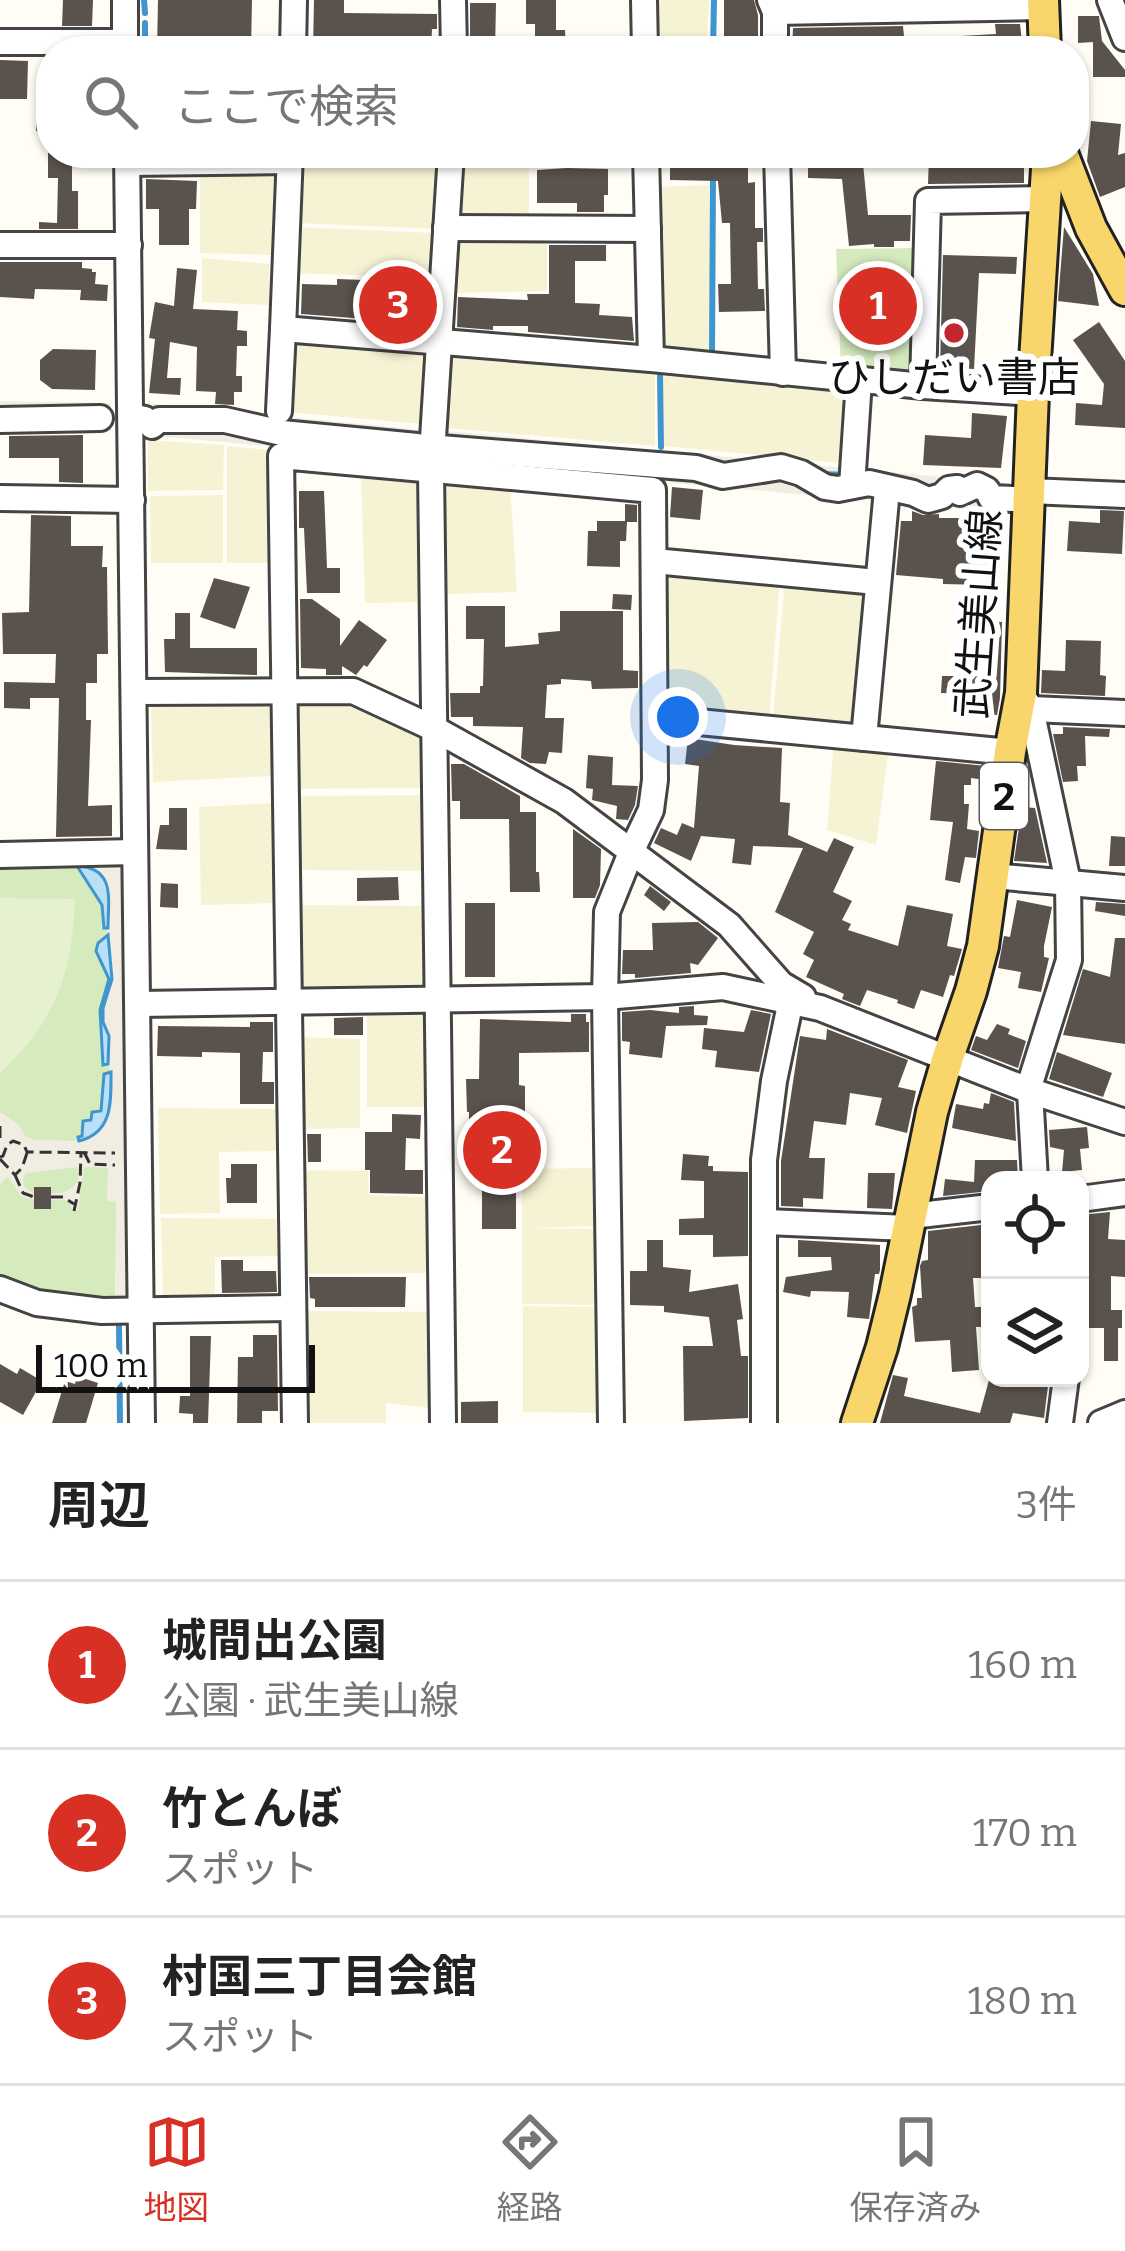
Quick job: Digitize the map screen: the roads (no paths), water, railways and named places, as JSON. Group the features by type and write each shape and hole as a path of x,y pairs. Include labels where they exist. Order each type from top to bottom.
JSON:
{"main road":[{"path":"1043,4 1044,36"},
{"name":"武生美山線","path":"857,1423 882,1347 932,1112 983,946 1010,752 1026,701 1011,496 1033,393 1047,168"},
{"path":"1067,168 1084,214 1125,290"}],"street":[{"path":"125,0 125,36"},
{"path":"293,36 294,0"},
{"path":"453,0 454,36"},
{"path":"644,0 645,36"},
{"path":"1110,0 1125,38"},
{"path":"774,36 772,6 1043,4"},
{"path":"0,43 36,44"},
{"path":"127,168 142,1423"},
{"path":"280,410 290,168"},
{"path":"443,1423 430,454 450,168"},
{"path":"646,168 651,359"},
{"path":"777,168 783,373"},
{"path":"923,386 928,201 1046,200"},
{"path":"446,228 648,229"},
{"path":"0,245 129,245"},
{"path":"283,329 1033,393"},
{"path":"852,475 859,380"},
{"path":"0,420 225,420 282,433 653,490 656,780 651,810 607,912 611,1423"},
{"path":"295,1423 281,456 430,454 696,468 723,476 768,466 801,472 824,487 852,475 928,500 949,489 957,488 960,493 977,485 1011,496 1125,495"},
{"path":"0,498 132,500"},
{"path":"864,738 886,500"},
{"path":"654,561 878,582"},
{"path":"134,692 353,691 434,729 564,801 728,925 781,984 820,1007"},
{"path":"1034,1171 1029,1090 1069,960 1068,882 1026,701 1125,713"},
{"path":"657,718 1010,752"},
{"path":"0,855 135,852"},
{"path":"993,876 1125,888"},
{"path":"139,1004 605,997 723,987 820,1007 1029,1090 1125,1122"},
{"path":"764,1423 764,1160 791,1000"},
{"path":"1089,1198 1125,1192"},
{"path":"766,1222 910,1222 981,1209"},
{"path":"0,1288 37,1303 102,1310 291,1308"},
{"path":"1060,1423 1065,1387"},
{"path":"1101,1423 1125,1413"}],"water":[{"path":"77,866 90,868 104,879 108,928 104,928 102,905"},
{"path":"108,935 112,979 103,1008 109,1036 108,1064 103,1065 100,1010 109,979 96,951"},
{"path":"111,1072 104,1123 79,1141 83,1121 101,1111 104,1074"}],"waterway":[{"path":"144,0 145,13"},
{"path":"713,36 714,0"},
{"path":"145,23 145,36"},
{"path":"712,357 713,175"},
{"path":"660,373 661,447"},
{"path":"820,474 847,475"},
{"path":"701,889 728,910"},
{"path":"119,1326 120,1423"}],"place":[{"name":"村国三丁目会館","path":"398,305"},
{"name":"城間出公園","path":"878,306"},
{"name":"ひしだい書店","path":"954,333"},
{"name":"竹とんぼ","path":"502,1150"}]}
